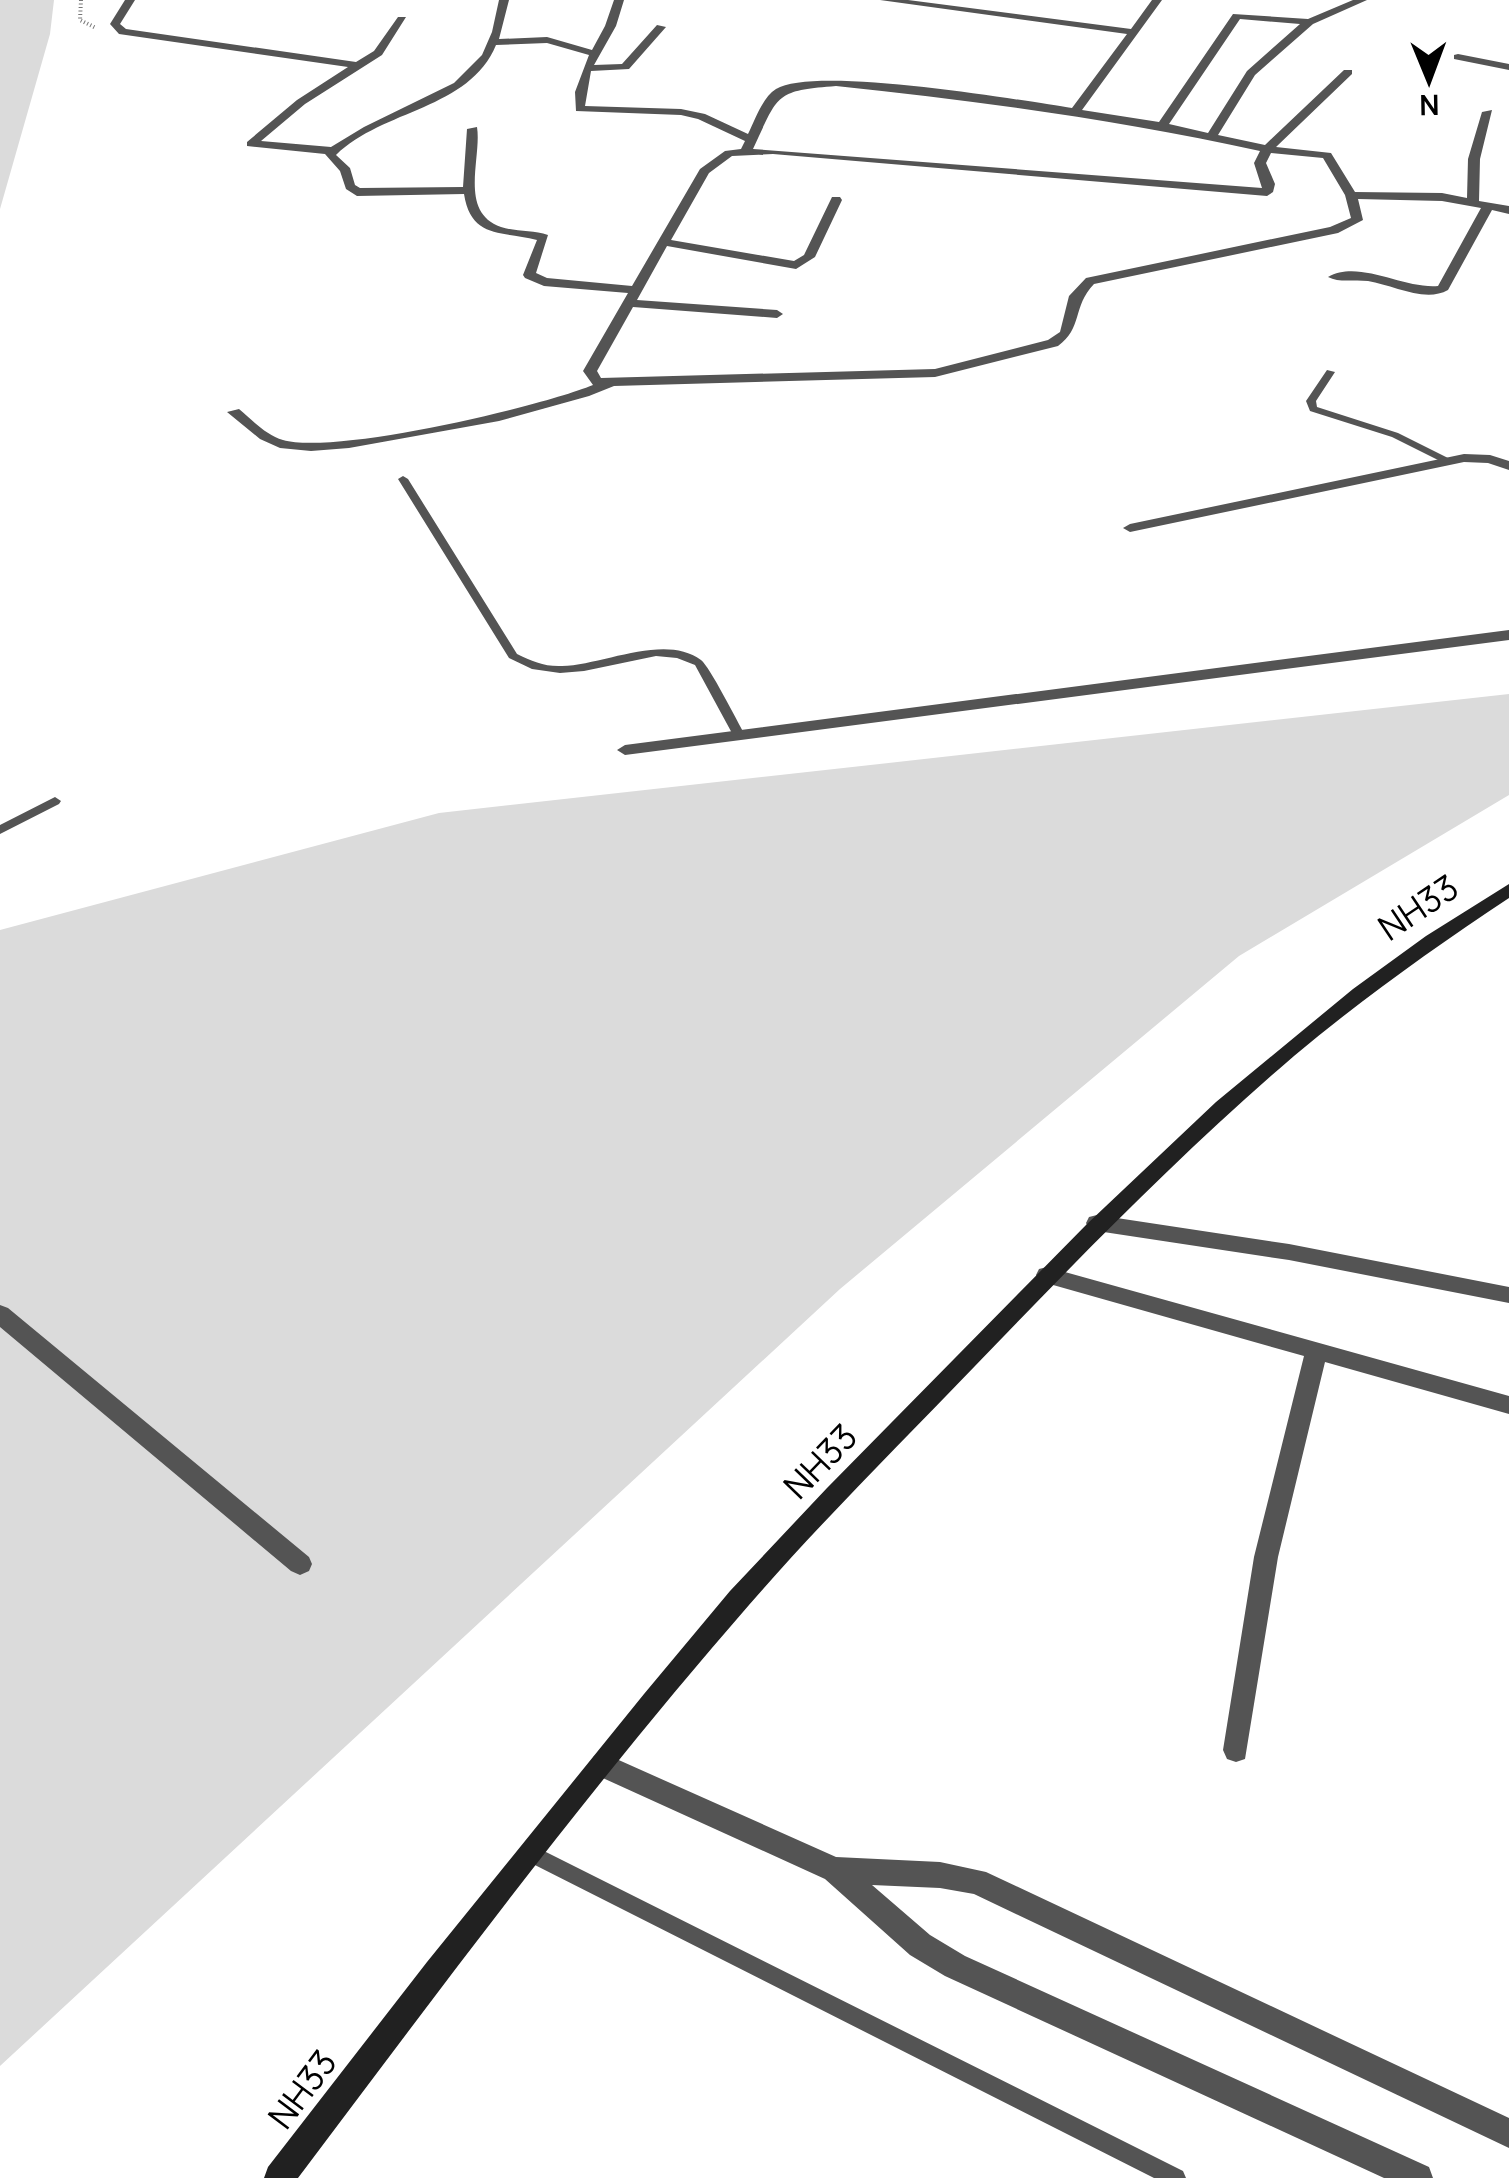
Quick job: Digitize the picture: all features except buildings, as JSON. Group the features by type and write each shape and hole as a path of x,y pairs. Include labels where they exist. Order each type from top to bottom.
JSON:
{"main road":[{"name":"NH33","path":"279,2178 530,1853 793,1540 1046,1275 1097,1222 1244,1086 1344,1001 1509,890"}],"street":[{"path":"130,0 115,24 123,32 361,66"},
{"path":"402,19 386,44 361,66 301,102 251,144 332,151 408,106 470,81 496,42 504,0"},
{"path":"619,0 616,19 586,68 580,109 681,112 719,124 748,145"},
{"path":"885,0 1133,32"},
{"path":"1074,113 1158,0"},
{"path":"1211,137 1251,74 1309,22 1362,0"},
{"path":"1162,126 1238,16 1309,22"},
{"path":"586,68 625,67 661,27"},
{"path":"496,42 546,40 592,53"},
{"path":"1458,57 1509,67"},
{"path":"748,145 770,101 779,92 811,83 905,88 1162,126 1267,150 1326,155 1350,194 1357,220 1346,227 1090,281 1075,296 1066,334 1054,343 976,365 880,378 597,382 590,371 704,171 717,158 748,145 987,172 1073,172 1258,193 1270,189 1260,163 1267,150 1348,72"},
{"path":"1473,202 1474,159 1488,112"},
{"path":"473,129 468,190 473,210 490,227 544,238 529,271 534,279 636,290"},
{"path":"332,151 332,158 346,170 350,187 357,192 468,190"},
{"path":"1350,194 1410,194 1509,210"},
{"path":"663,242 796,264 809,258 836,200"},
{"path":"1334,277 1364,274 1426,291 1442,290 1488,206"},
{"path":"628,304 777,314"},
{"path":"234,412 283,445 322,446 540,409 609,384"},
{"path":"1130,528 1447,461 1477,457 1509,466"},
{"path":"625,750 1509,635"},
{"path":"1097,1222 1289,1252 1509,1294"},
{"path":"1046,1275 1509,1405"},
{"path":"0,1314 300,1564"},
{"path":"1236,1750 1266,1557 1316,1352"},
{"path":"603,1765 835,1870 920,1945 955,1966 1418,2178"},
{"path":"835,1870 940,1874 976,1881 1509,2133"}],"lane":[{"path":"1330,372 1311,401 1313,409 1395,435 1447,461"},
{"path":"403,480 513,656 536,668 567,670 651,655 688,655 699,662 740,735"},
{"path":"0,830 55,801"},
{"path":"530,1853 1176,2178"}],"shaded area":[{"path":"0,0 54,0 50,34 0,209"},
{"path":"1509,694 1509,795 1239,956 840,1289 0,2066 0,930 439,813"}]}
